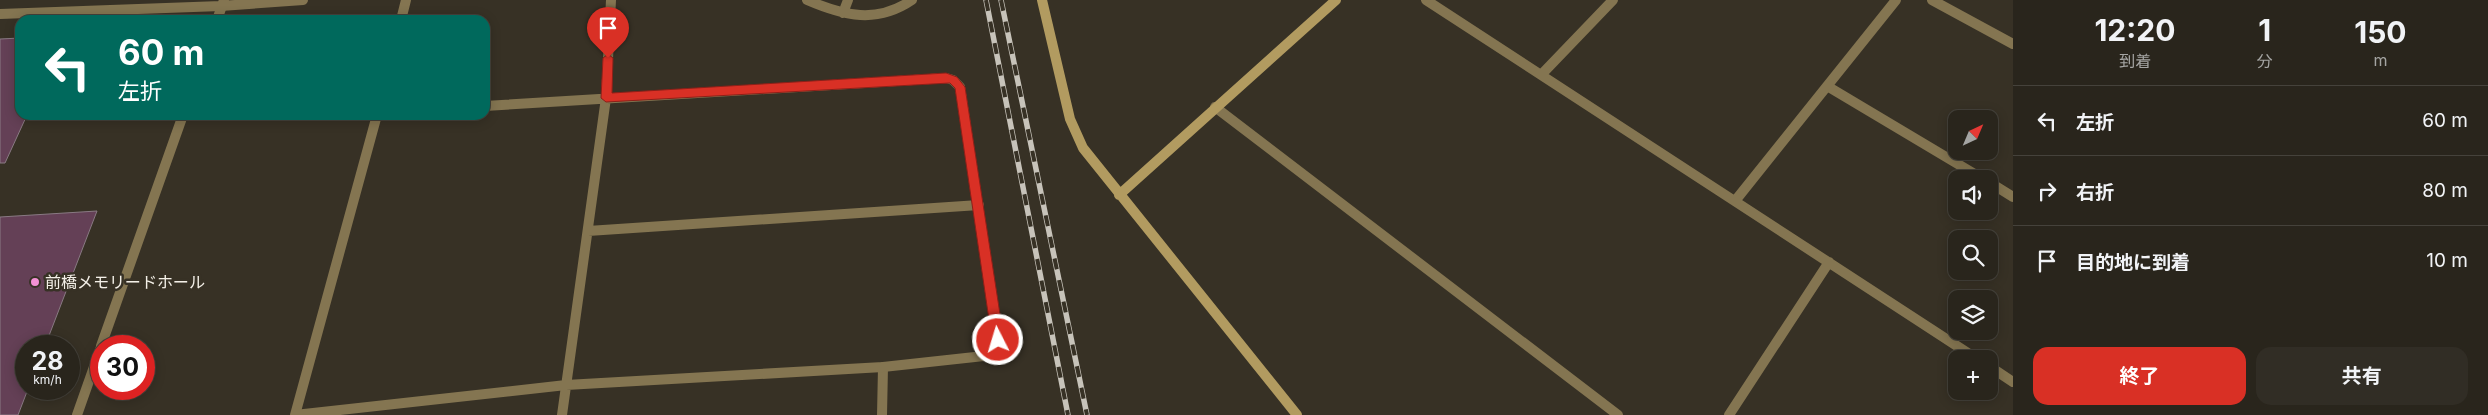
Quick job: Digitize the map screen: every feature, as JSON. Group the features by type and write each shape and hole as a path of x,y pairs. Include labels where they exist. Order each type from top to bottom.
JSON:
{"street":[{"path":"0,14 303,0"},
{"path":"402,15 406,0"},
{"path":"562,415 606,98 611,0"},
{"path":"807,0 824,8 843,13 876,16 899,9 912,0"},
{"path":"843,13 848,0"},
{"path":"1042,0 1070,119 1083,148 1293,414"},
{"path":"1120,195 1215,107 1336,0"},
{"path":"1426,0 1963,350"},
{"path":"1541,75 1613,0"},
{"path":"1735,201 1896,0"},
{"path":"1932,0 2013,44"},
{"path":"219,15 223,3"},
{"path":"375,120 295,415 566,385 883,367 984,356 993,348 998,340 960,87 953,80 946,78 490,106"},
{"path":"1827,86 1967,170"},
{"path":"1215,107 1618,415"},
{"path":"105,335 181,120"},
{"path":"1998,188 2013,197"},
{"path":"588,231 979,204"},
{"path":"1729,415 1829,262"},
{"path":"882,415 883,367"},
{"path":"1998,372 2013,382"},
{"path":"77,415 90,378"}],"building":[{"path":"15,38 15,120 25,120 5,163 0,163 0,39"},
{"name":"前橋メモリードホール","path":"97,211 49,335 15,335 15,400 24,400 18,415 0,415 0,217"}],"railway":[{"path":"986,0 1068,415"},
{"path":"1001,0 1087,415"}],"place":[{"name":"前橋メモリードホール","path":"35,282"}],"route":[{"path":"608,58 606,98 946,78 953,80 960,87 998,340"}]}
